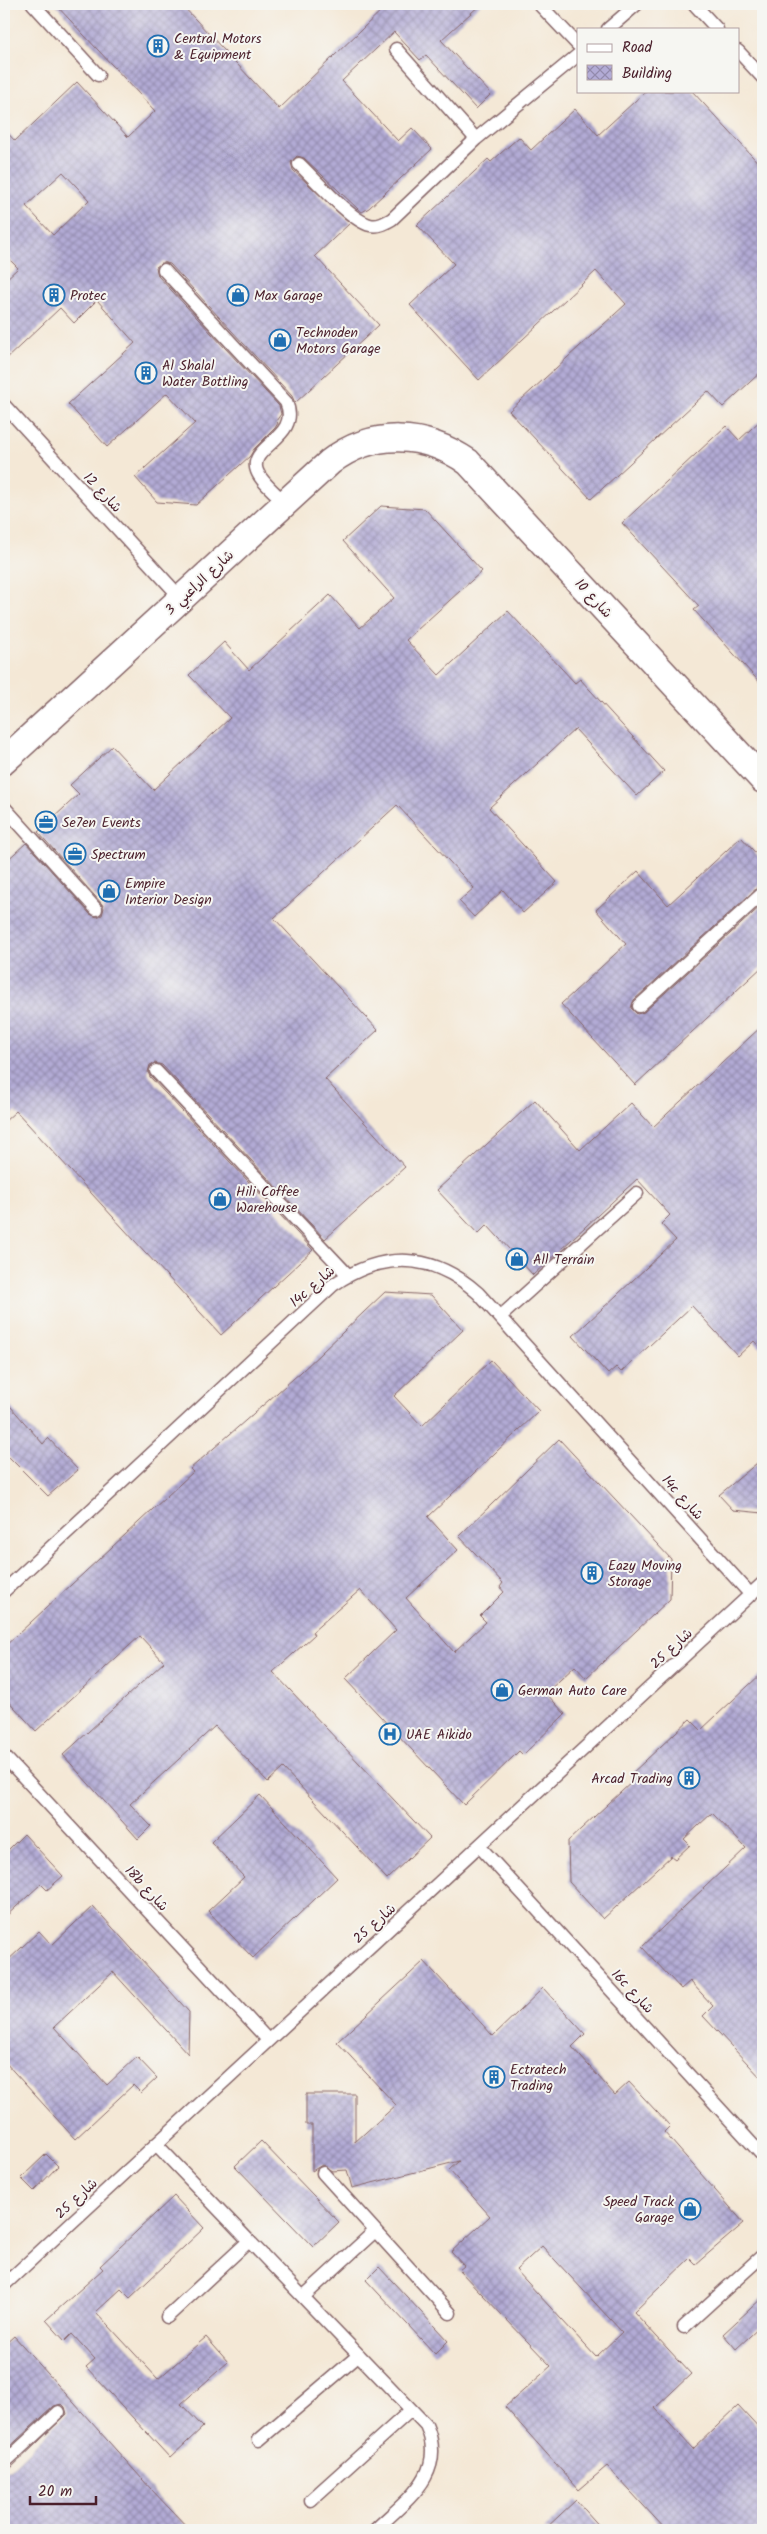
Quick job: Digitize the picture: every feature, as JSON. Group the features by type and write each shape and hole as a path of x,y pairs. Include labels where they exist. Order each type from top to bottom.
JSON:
{"street":[{"name":"شارع الراعبي 3","path":"4,761 330,462 354,446 382,438 410,438"},
{"name":"شارع 10","path":"410,438 441,446 468,462 763,780"}],"lane":[{"path":"32,4 98,75"},
{"path":"538,4 577,44"},
{"path":"609,28 637,4"},
{"path":"694,4 716,28"},
{"path":"396,49 476,139"},
{"path":"740,53 763,78"},
{"path":"300,164 348,212 370,225 378,226 392,219 476,139 577,56"},
{"path":"164,270 286,402 290,417 288,424 258,456 256,465 259,474 285,503"},
{"name":"شارع 12","path":"4,405 181,598"},
{"path":"4,807 96,909"},
{"path":"639,1006 763,893"},
{"path":"156,1071 348,1275"},
{"path":"500,1317 637,1193"},
{"name":"14c شارع","path":"4,1591 333,1285 348,1275 381,1262 416,1261 433,1265 464,1281 500,1317 751,1595"},
{"name":"شارع 25","path":"4,2285 268,2040 480,1847 763,1583"},
{"name":"18b شارع","path":"4,1756 268,2040"},
{"name":"16c شارع","path":"480,1847 763,2156"},
{"path":"156,2144 426,2425 430,2434 433,2451 432,2461 424,2480 375,2530"},
{"path":"323,2173 450,2313"},
{"path":"303,2297 375,2231"},
{"path":"168,2317 249,2241"},
{"path":"684,2327 763,2255"},
{"path":"259,2440 359,2355"},
{"path":"311,2500 411,2410"},
{"path":"4,2463 59,2412"}],"building":[{"path":"55,4 181,4 279,109 388,4 481,4 441,40 491,94 476,109 426,55 420,60 394,32 342,81 398,141 412,128 432,149 369,208 362,212 358,209 304,158 297,156 291,162 293,170 350,223 315,256 379,325 295,403 292,396 170,264 163,262 156,267 158,276 279,406 281,414 276,421 278,423 275,428 254,449 250,456 196,505 157,502 135,477 195,423 167,393 107,447 68,404 135,343 97,300 74,323 60,308 4,361 4,281 18,268 4,254 4,129 15,141 77,82 128,137 155,111","holes":["63,172 89,200 53,235 26,206"]},
{"path":"645,92 693,92 763,168 763,370 723,407 708,391 591,499 509,411 626,304 596,271 479,380 410,305 454,264 417,225 488,159 491,162 519,137 531,150 575,109 598,135"},
{"path":"763,418 763,686 694,610 699,606 622,523 726,426 739,440"},
{"path":"381,506 425,509 482,571 406,640 439,675 508,611 575,683 580,679 664,771 637,796 575,729 489,808 557,882 523,913 503,890 474,917 459,901 474,888 397,805 274,918 378,1030 325,1079 405,1167 325,1239 162,1065 155,1063 150,1065 148,1072 150,1077 313,1250 221,1335 16,1111 4,1122 4,863 26,843 90,914 97,917 102,915 104,908 102,904 38,832 79,794 70,785 112,746 153,790 230,718 189,675 224,642 249,670 330,595 360,628 394,598 343,541"},
{"path":"741,837 763,861 763,885 758,887 634,1000 631,1008 637,1014 644,1012 763,904 763,966 635,1085 561,1004 626,944 596,910 638,871 668,905"},
{"path":"763,1025 763,1351 754,1341 738,1356 692,1306 621,1372 616,1367 608,1374 573,1336 676,1240 661,1224 670,1215 637,1179 533,1275 487,1225 478,1234 437,1190 535,1100 580,1150 631,1103 653,1127"},
{"path":"385,1292 431,1295 463,1330 394,1396 422,1426 491,1360 539,1411 428,1517 458,1550 406,1598 454,1652 486,1622 480,1616 504,1592 500,1587 503,1583 459,1536 559,1439 671,1559 670,1599 586,1678 575,1666 546,1693 565,1714 523,1755 519,1751 464,1805 345,1679 396,1630 360,1590 312,1632 314,1635 273,1672 430,1838 387,1879 283,1768 268,1782 215,1726 130,1804 151,1826 138,1839 63,1755 164,1662 140,1636 36,1731 4,1696 4,1647 193,1472 190,1469 301,1372"},
{"path":"4,1399 43,1444 48,1438 78,1470 48,1496 4,1452"},
{"path":"763,1458 763,1513 733,1510 719,1495"},
{"path":"763,1672 763,2080 703,2016 713,2006 690,1981 681,1989 642,1947 746,1848 712,1813 684,1839 690,1845 675,1859 671,1856 603,1919 569,1882 568,1841 634,1780 630,1775 690,1719 701,1730"},
{"path":"260,1795 337,1878 253,1958 208,1911 244,1877 211,1842"},
{"path":"24,1834 63,1876 47,1890 41,1884 4,1918 4,1854"},
{"path":"93,1906 189,2012 188,2054 113,1972 54,2027 107,2085 137,2057 157,2078 141,2093 133,2085 75,2139 4,2061 4,1964 39,1931 52,1945"},
{"path":"424,1961 493,2036 543,1988 585,2034 572,2047 615,2095 629,2082 670,2126 664,2132 744,2223 696,2264 690,2258 634,2312 691,2374 655,2408 693,2449 738,2406 763,2433 763,2530 666,2530 607,2466 579,2490 505,2407 551,2366 459,2270 464,2266 451,2252 490,2216 449,2170 459,2161 352,2188 347,2170 332,2171 322,2165 312,2171 312,2125 306,2125 306,2094 355,2094 355,2142 396,2105 337,2042","holes":["542,2246 622,2332 596,2357 516,2270"]},
{"path":"261,2141 339,2222 313,2247 235,2166"},
{"path":"46,2154 58,2166 34,2191 21,2178"},
{"path":"174,2196 204,2228 130,2298 121,2289 96,2312 158,2379 206,2337 228,2362 181,2404 203,2427 170,2458 86,2367 95,2359 72,2334 65,2341 46,2320 103,2269 100,2266"},
{"path":"379,2267 448,2341 435,2354 366,2280"},
{"path":"763,2297 763,2324 736,2349 723,2334"},
{"path":"14,2336 190,2530 4,2530 4,2471 10,2469 67,2414 62,2404 54,2406 4,2452 4,2345"},
{"path":"576,2500 603,2530 544,2530"}],"place":[{"name":"Central Motors & Equipment","path":"158,46"},
{"name":"Protec","path":"54,295"},
{"name":"Max Garage","path":"238,295"},
{"name":"Technoden Motors Garage","path":"280,340"},
{"name":"Al Shalal Water Bottling","path":"146,373"},
{"name":"Se7en Events","path":"46,822"},
{"name":"Spectrum","path":"75,854"},
{"name":"Empire Interior Design","path":"109,891"},
{"name":"Hili Coffee Warehouse","path":"220,1199"},
{"name":"All Terrain","path":"517,1259"},
{"name":"Eazy Moving Storage","path":"592,1573"},
{"name":"German Auto Care","path":"502,1690"},
{"name":"UAE Aikido","path":"390,1734"},
{"name":"Arcad Trading","path":"689,1778"},
{"name":"Ectratech Trading","path":"494,2077"},
{"name":"Speed Track Garage","path":"690,2209"}]}
